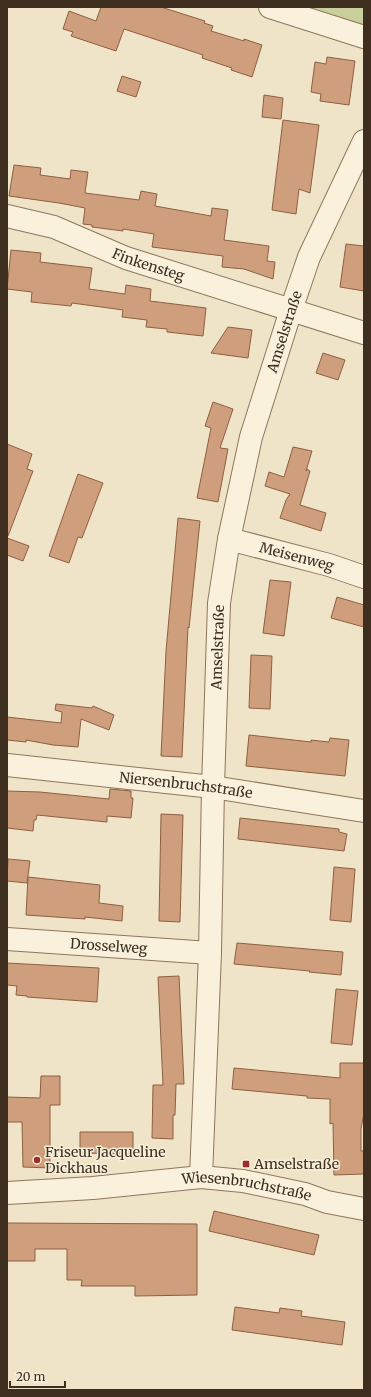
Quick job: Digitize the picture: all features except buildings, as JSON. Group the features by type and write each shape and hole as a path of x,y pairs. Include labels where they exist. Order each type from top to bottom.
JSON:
{"street":[{"path":"270,7 364,37"},
{"name":"Amselstraße","path":"201,1178 210,953 213,787 219,604 229,539 250,437 291,310 309,258 364,141"},
{"name":"Finkensteg","path":"7,216 54,227 126,258 364,333"},
{"name":"Meisenweg","path":"229,539 329,565 364,577"},
{"name":"Niersenbruchstraße","path":"7,765 213,787 364,811"},
{"name":"Drosselweg","path":"7,939 210,953"},
{"name":"Wiesenbruchstraße","path":"7,1193 93,1188 201,1178 243,1181 305,1194 327,1202 364,1209"}],"green space":[{"path":"274,7 364,7 364,37"}],"place":[{"name":"Friseur Jacqueline Dickhaus","path":"37,1160"},
{"name":"Amselstraße","path":"246,1164"}]}
